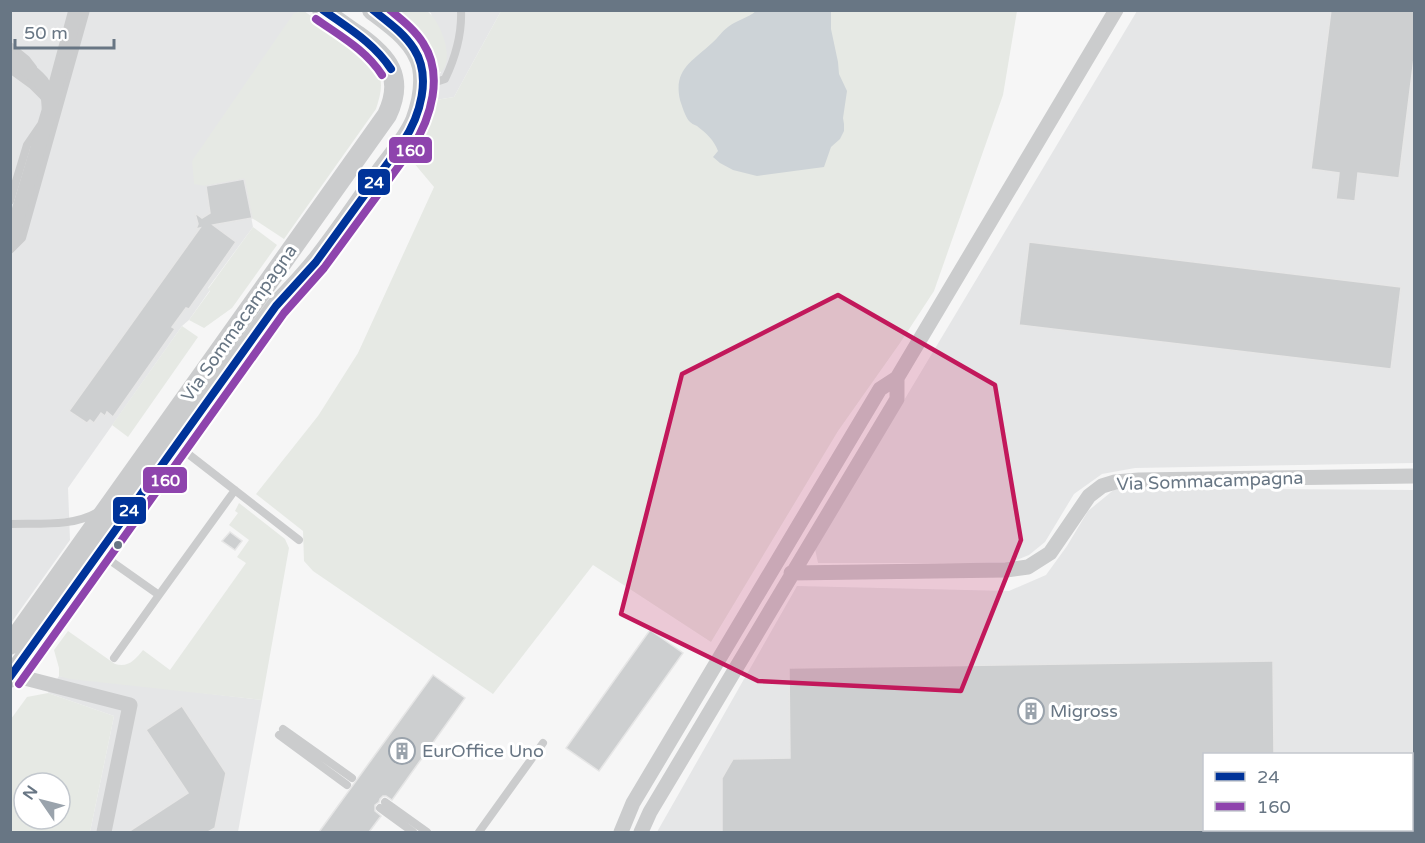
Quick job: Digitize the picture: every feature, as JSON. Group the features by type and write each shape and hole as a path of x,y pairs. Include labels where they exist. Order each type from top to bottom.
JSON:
{"street":[{"path":"10,241 76,10"},
{"name":"Via Sommacampagna","path":"10,645 380,126 392,104 394,81 385,59 371,45 322,10"},
{"name":"Via Sommacampagna","path":"104,832 130,705 12,677 276,306 320,257 414,122 423,86 422,68 416,51 398,30 372,10"},
{"path":"621,832 633,803 880,390 897,378 1116,10"},
{"path":"10,57 43,83 49,95 48,113"},
{"path":"641,832 650,812 791,573 897,399 897,378"},
{"name":"Via Sommacampagna","path":"791,573 1006,570 1028,567 1050,553 1089,496 1102,486 1115,482 1414,476"}],"lane":[{"path":"10,250 22,238 86,10"},
{"path":"423,86 445,79 458,45 462,11"},
{"path":"10,46 31,64 43,83"},
{"path":"10,69 38,90 45,99 48,113 27,145 10,201"},
{"path":"177,445 299,540"},
{"path":"114,658 234,490"},
{"path":"10,524 75,521 97,513 115,497"},
{"path":"100,553 159,595"},
{"path":"281,732 350,781"},
{"path":"479,832 543,743"},
{"path":"413,832 382,805 427,832"}],"highlighted area":[{"path":"838,295 995,385 1021,540 961,691 758,681 621,614 682,374"}],"shaded area":[{"path":"11,11 303,11 294,14 206,186 244,179 253,227 68,488 70,540 11,623"},
{"path":"304,11 370,58 378,71 381,89 376,109 284,239 252,218 244,179 206,186 194,184 192,161 294,13"},
{"path":"385,11 427,11 432,16 445,43 447,53 443,69 435,73 427,54"},
{"path":"427,11 501,11 454,97 430,101 430,83 437,74 441,73 431,13"},
{"path":"501,11 1017,11 1003,95 934,291 838,431 711,642 593,565 493,694 313,571 304,561 303,531 256,494 318,416 358,353 434,187 403,150 430,101 454,97"},
{"path":"756,11 831,11 831,29 839,74 847,91 843,118 844,131 840,139 831,147 824,167 757,176 733,170 713,157 718,151 714,143 704,131 689,121 685,114 680,100 679,81 686,67 731,25"},
{"path":"1137,11 1414,11 1414,463 1135,468 1102,474 1074,494 1045,542 1029,555 1009,563 818,563 815,549"},
{"path":"253,227 277,245 232,308 204,328 189,320 210,291 208,289"},
{"path":"182,326 198,337 128,437 112,425"},
{"path":"1116,488 1414,490 1414,832 657,832 797,586 1009,591 1046,575 1088,511"},
{"path":"239,503 285,539 289,548 262,700 59,676 54,650 68,631 115,664 127,664 143,650 170,670 246,563 237,557 249,540 229,525 238,513 235,511"},
{"path":"59,676 262,700 238,832 90,832 114,716 48,693"},
{"path":"48,693 114,716 90,832 11,832 11,719 27,697"}],"building":[{"path":"1331,10 1414,10 1414,58 1399,178 1358,173 1355,201 1336,199 1339,173 1311,169"},
{"path":"244,179 252,218 213,225 236,242 189,309 186,308 172,327 175,329 113,417 107,412 105,416 101,413 94,423 90,420 87,423 69,411 200,228 196,229 198,224 195,213 202,218 210,213 206,186"},
{"path":"1029,242 1401,287 1391,369 1019,325"},
{"path":"230,532 242,541 235,550 222,541"},
{"path":"650,630 683,653 599,771 566,748"},
{"name":"Migross","path":"1273,661 1274,753 1203,753 1204,832 722,832 722,778 733,759 790,758 789,668"},
{"name":"EurOffice Uno","path":"433,675 465,698 392,800 383,796 375,805 375,811 381,816 369,832 319,832"},
{"path":"182,706 226,773 215,828 208,832 128,832 188,793 146,730"}],"transit line":[{"name":"24","path":"323,10 369,44 391,69"},
{"name":"24","path":"10,677 276,306 316,262 409,132 422,96 423,84 419,60 405,38 373,10"},
{"name":"160","path":"19,684 284,313 324,268 419,136 433,96 433,69 420,38 390,10"},
{"name":"160","path":"316,19 360,51 382,75"}],"place":[{"name":"Migross","path":"1031,711"},
{"name":"EurOffice Uno","path":"402,751"}]}
